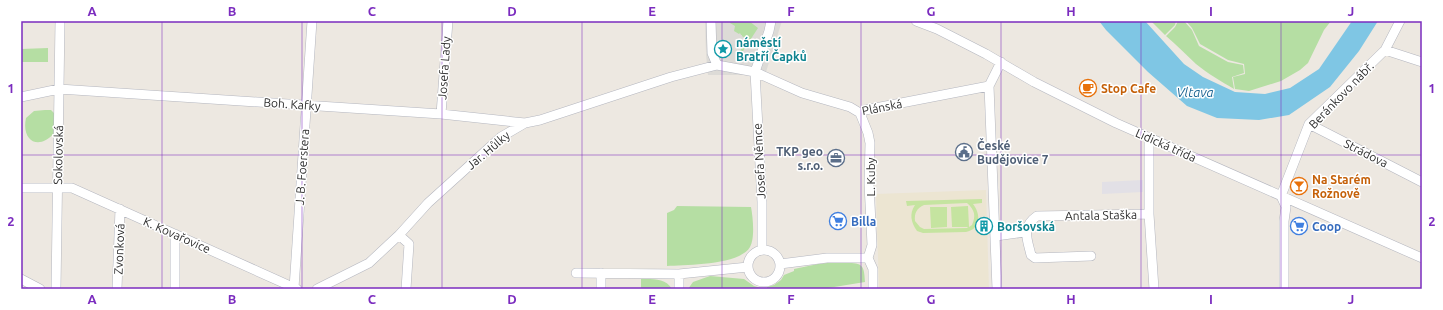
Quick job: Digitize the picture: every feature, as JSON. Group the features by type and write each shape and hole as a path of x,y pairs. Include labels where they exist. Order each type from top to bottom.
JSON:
{"street":[{"name":"Sokolovská","path":"56,289 60,21"},
{"name":"J. B. Foerstera","path":"296,289 312,21"},
{"name":"Josefa Lady","path":"441,114 448,21"},
{"path":"711,21 712,53 717,65"},
{"path":"755,72 771,21"},
{"name":"Lidická třída","path":"916,21 937,29 1001,62 1050,90 1116,123 1422,258"},
{"name":"Beránkovo nábř.","path":"1281,196 1309,124 1385,50 1400,21"},
{"path":"1385,50 1422,62"},
{"path":"997,289 989,86 1001,62"},
{"name":"Plánská","path":"717,65 755,72 802,93 850,107 860,113 865,110 989,86"},
{"name":"Jar. Hůlky","path":"317,289 369,264 454,178 501,137 525,123 540,120 671,77 717,65"},
{"name":"Josefa Němce","path":"755,72 762,250"},
{"name":"Boh. Kafky","path":"21,97 59,89 441,114 525,123"},
{"name":"L. Kuby","path":"860,113 868,133 870,143 872,245 868,258 873,269 873,289"},
{"name":"Strádova","path":"1309,124 1422,182"},
{"name":"Antala Staška","path":"1149,137 1149,214 1154,289"},
{"name":"K. Kovařovice","path":"21,188 72,188 296,289"},
{"path":"1281,196 1286,207 1284,221 1284,289"},
{"name":"Zvonková","path":"117,289 120,209"},
{"name":"Antala Staška","path":"1026,232 1030,221 1037,216 1149,214"},
{"path":"996,236 1026,232 1031,255 1035,258 1091,256"},
{"path":"175,234 175,289"},
{"path":"399,235 409,244 406,289"},
{"path":"762,250 768,250 774,253 780,264 780,271 777,277 765,283 758,282 749,274 748,261 756,252 762,250"},
{"path":"780,264 827,258 868,258"},
{"path":"576,273 679,274 748,267"},
{"path":"601,273 601,289"},
{"path":"679,274 680,289"},
{"path":"21,280 40,289"}],"shaded area":[{"name":"náměstí Bratří Čapků","path":"705,21 731,21 730,23 735,26 734,31 739,34 740,33 746,39 749,37 740,51 743,51 758,28 749,21 782,21 766,72 744,75 708,75"},
{"path":"1143,180 1143,192 1102,194 1102,182"},
{"path":"986,190 989,289 879,289 876,194"}],"green space":[{"path":"719,21 763,21 743,60"},
{"path":"1151,21 1176,21 1175,25 1165,35"},
{"path":"1178,21 1184,21 1192,30 1199,46 1228,62 1243,65 1244,73 1232,77 1234,89 1201,68 1166,36 1175,27"},
{"path":"1186,21 1331,21 1324,30 1308,63 1300,70 1281,81 1249,91 1235,89 1233,77 1245,74 1244,64 1228,60 1200,44 1192,28"},
{"path":"48,48 48,62 21,62 21,49"},
{"path":"51,110 56,115 54,133 43,141 32,141 26,133 26,118 34,111"},
{"path":"982,199 982,203 973,204 976,208 978,216 978,221 975,228 966,232 923,233 917,231 912,221 911,215 915,205 907,206 906,201","holes":["967,203 973,211 974,219 972,225 969,227 968,206 951,207 952,227 968,227 967,228 924,229 915,221 916,211 924,205"]},
{"path":"677,206 751,207 753,233 750,247 744,253 724,261 667,266 667,213 674,210"},
{"path":"930,207 947,207 947,227 931,228"},
{"path":"846,261 846,263 862,266 865,282 822,289 767,289 767,287 774,285 781,280 784,275 794,271 794,269 818,264"},
{"path":"710,276 744,279 761,289 688,289 693,282"},
{"path":"641,279 654,279 662,281 669,285 672,289 641,289"}],"water":[{"name":"Vltava","path":"1099,21 1145,21 1184,64 1203,77 1235,92 1265,94 1290,88 1319,69 1352,21 1378,21 1359,51 1330,87 1289,115 1259,120 1217,118 1187,106 1148,72"}],"place":[{"name":"náměstí Bratří Čapků","path":"723,49"},
{"name":"Stop Cafe","path":"1088,88"},
{"name":"České Budějovice 7","path":"964,152"},
{"name":"TKP geo s.r.o.","path":"836,158"},
{"name":"Na Starém Rožnově","path":"1299,186"},
{"name":"Billa","path":"838,221"},
{"name":"Boršovská","path":"984,226"},
{"name":"Coop","path":"1299,226"}]}
